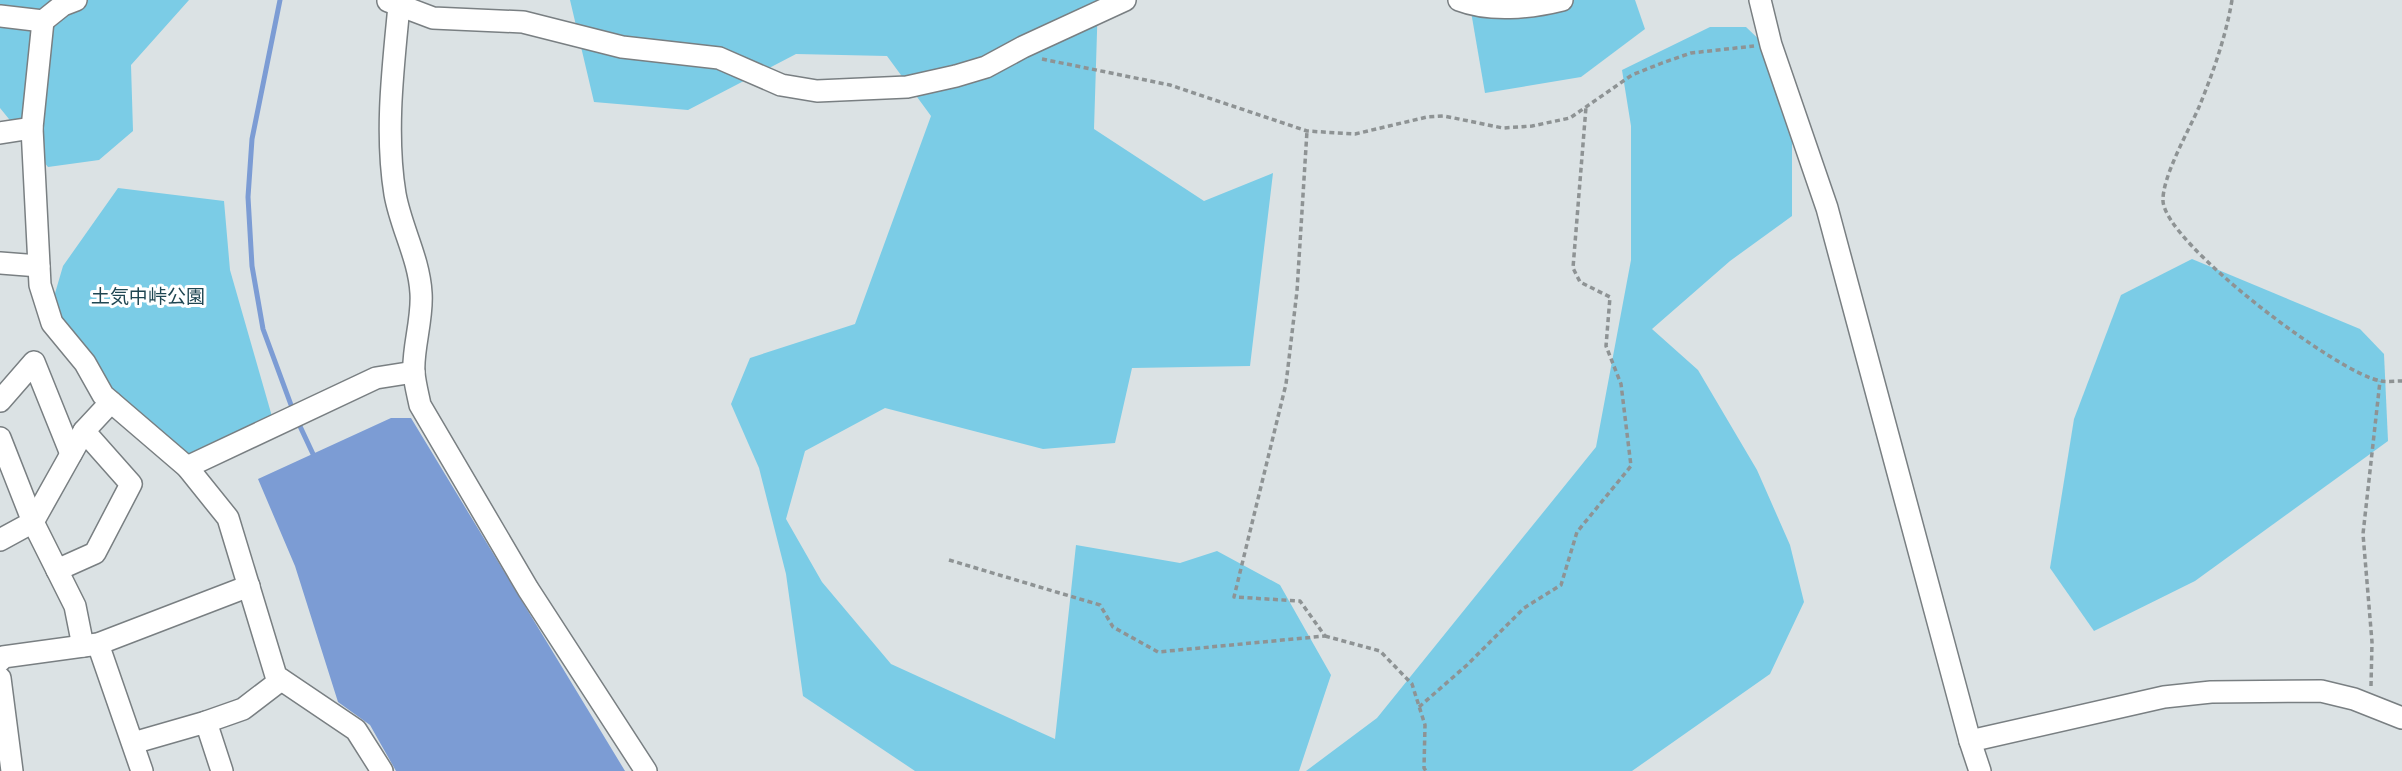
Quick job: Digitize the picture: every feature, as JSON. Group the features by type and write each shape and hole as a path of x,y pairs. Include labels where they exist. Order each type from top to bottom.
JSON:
{"street":[{"path":"0,16 43,21 63,5 76,0"},
{"path":"646,771 528,589 420,405 414,372 421,294 415,255 395,197 392,166 392,3 433,18 523,22 622,47 719,58 781,85 817,91 907,87 956,76 986,67 1125,0"},
{"path":"1458,0 1511,8 1562,0"},
{"path":"1760,0 1771,45 1827,208 1980,771"},
{"path":"43,21 32,128 38,266 40,285 52,323 85,363 103,395 187,467 228,517 276,676 356,730 382,771"},
{"path":"0,133 32,128"},
{"path":"0,263 38,266"},
{"path":"0,401 34,362 71,454"},
{"path":"187,467 376,378 414,372"},
{"path":"0,540 33,522 84,431 111,402"},
{"path":"57,570 95,553 131,484 84,431"},
{"path":"0,438 7,475 75,606 133,743 142,771"},
{"path":"0,661 3,657 90,645 249,586"},
{"path":"0,678 12,771"},
{"path":"133,743 243,709 281,680"},
{"path":"1970,741 2164,697 2211,692 2320,691 2370,705 2402,718"},
{"path":"206,722 222,771"}],"path":[{"path":"2232,0 2228,24 2200,105 2166,183 2163,202 2169,218 2182,236 2260,307 2301,337 2350,368 2380,381 2402,381"},
{"path":"1012,53 1171,85 1307,131 1355,134 1427,117 1444,116 1503,128 1532,126 1570,118 1632,75 1662,63 1691,53 1771,45"},
{"path":"1419,707 1467,665 1524,608 1561,585 1577,532 1631,466 1621,384 1606,346 1610,297 1580,282 1573,268 1586,106"},
{"path":"1307,131 1297,291 1286,384 1234,597 1300,601 1325,636"},
{"path":"2370,705 2372,642 2363,534 2380,381"},
{"path":"949,560 1100,605 1113,627 1158,652 1325,636 1380,651 1412,684 1425,725 1426,771"}],"green space":[{"path":"0,0 189,0 131,65 133,131 99,160 48,167 0,108"},
{"path":"570,0 1098,0 1094,129 1204,201 1273,173 1250,366 1132,368 1115,443 1043,449 885,408 805,451 786,519 822,582 891,664 1055,739 1076,545 1180,563 1217,551 1280,585 1331,675 1299,771 915,771 803,696 786,574 759,468 731,404 750,358 855,324 931,116 887,56 796,54 688,110 594,102"},
{"path":"1469,0 1635,0 1645,29 1581,77 1485,93"},
{"path":"1710,27 1746,27 1792,71 1792,216 1730,261 1652,329 1698,370 1757,470 1790,545 1804,602 1770,674 1632,771 1306,771 1377,718 1596,447 1631,260 1631,126 1622,70"},
{"name":"土気中峠公園","path":"118,188 224,201 230,270 273,420 188,462 112,393 51,307 63,266"},
{"path":"2192,259 2360,329 2384,354 2388,441 2195,581 2094,631 2050,568 2074,419 2121,295"}],"shaded area":[{"path":"391,418 411,418 625,771 396,771 370,725 338,702 295,566 258,479"}],"waterway":[{"path":"280,0 252,139 248,197 252,266 263,329 294,413"},
{"path":"298,422 313,454"}]}
